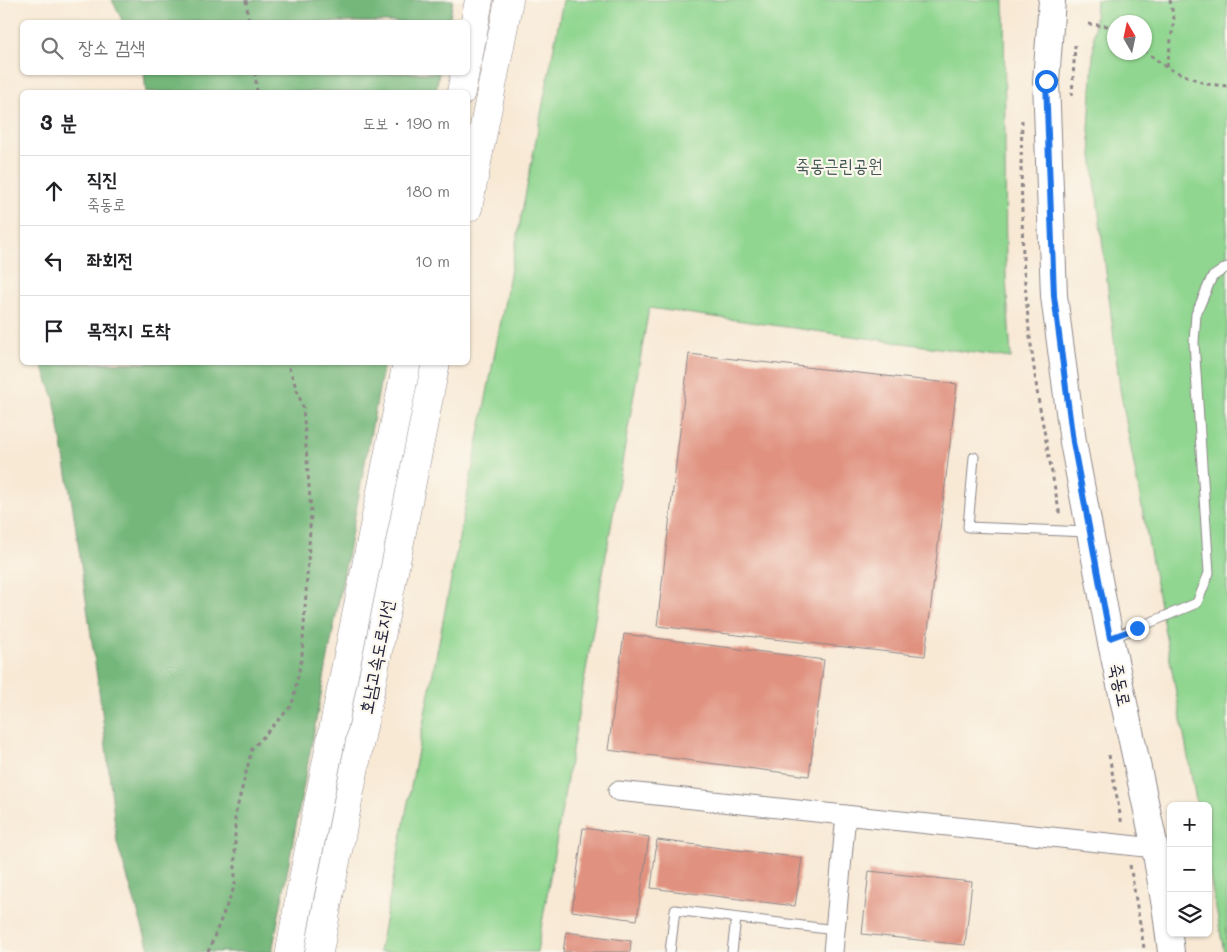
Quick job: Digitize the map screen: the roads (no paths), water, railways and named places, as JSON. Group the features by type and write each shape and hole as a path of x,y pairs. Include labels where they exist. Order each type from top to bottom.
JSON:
{"highway":[{"path":"470,48 479,0"},
{"path":"470,198 509,0"},
{"path":"461,90 464,75"},
{"name":"호남고속도로지선","path":"290,952 406,365"},
{"name":"호남고속도로지선","path":"319,952 435,365"}],"street":[{"name":"죽동로","path":"1052,0 1046,81 1054,296 1073,442 1110,638 1155,848 1172,952"},
{"path":"618,791 1155,848"},
{"path":"833,952 846,815"}],"lane":[{"path":"1110,638 1197,603 1209,573 1194,342 1196,314 1199,306 1212,277 1227,267"},
{"path":"974,457 968,527 1090,532"},
{"path":"670,952 675,910 835,930"},
{"path":"732,952 736,918"}],"park label":[{"name":"죽동근린공원","path":"839,166"}]}
